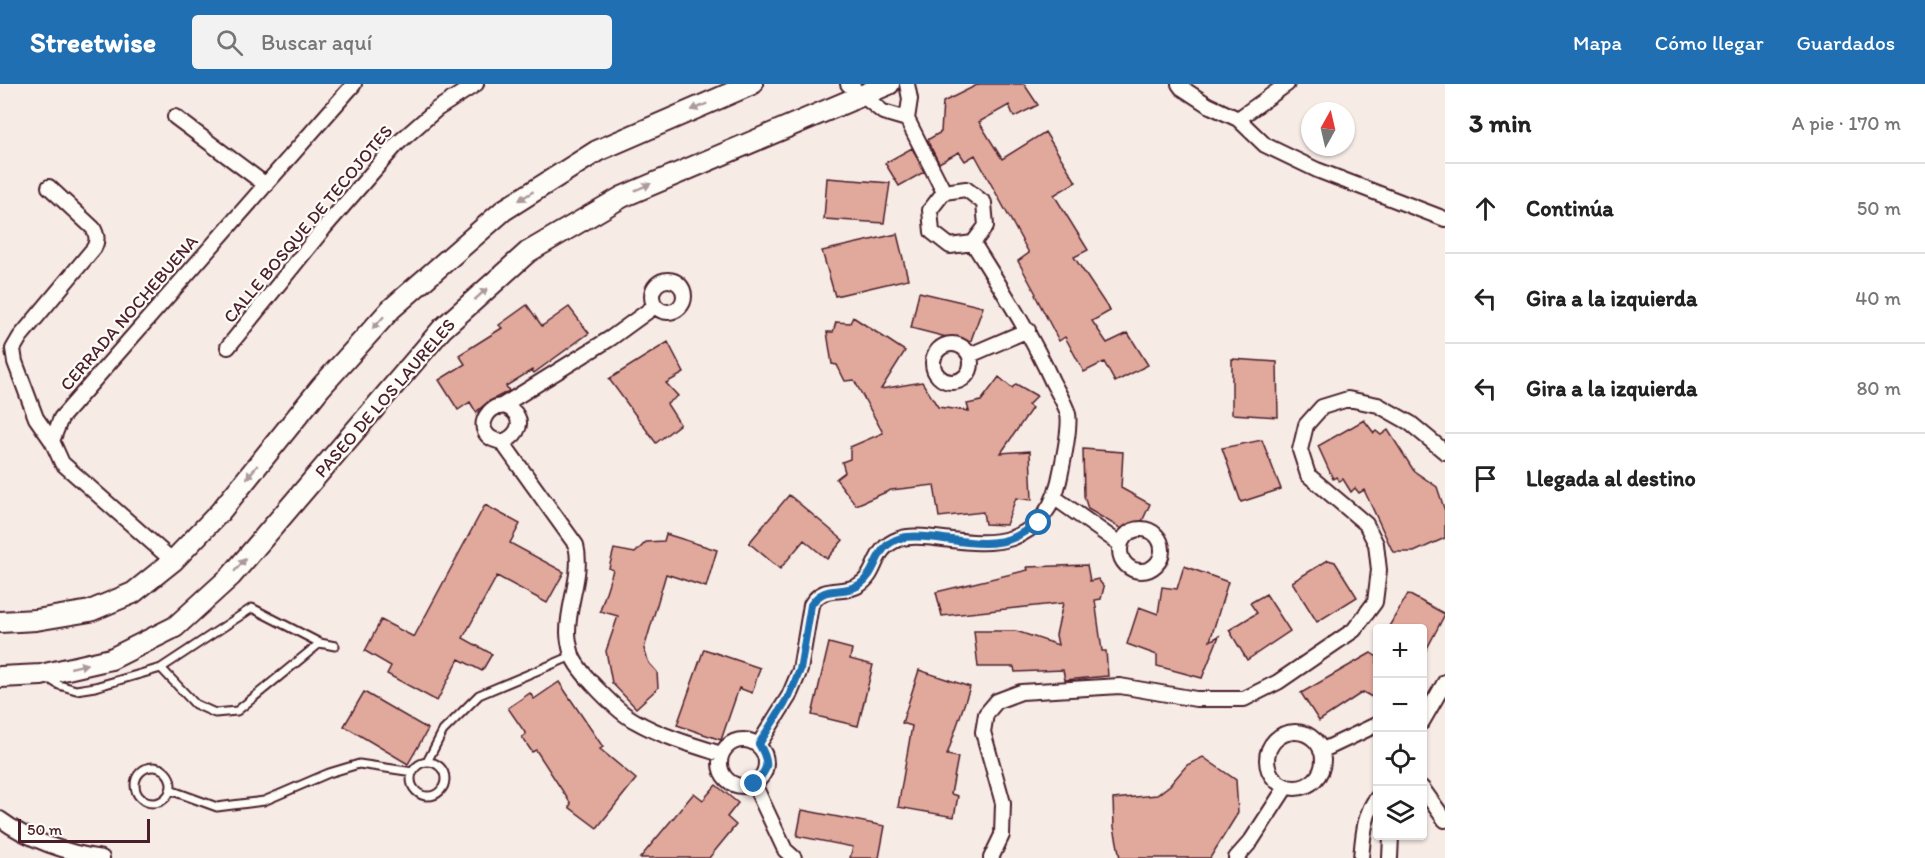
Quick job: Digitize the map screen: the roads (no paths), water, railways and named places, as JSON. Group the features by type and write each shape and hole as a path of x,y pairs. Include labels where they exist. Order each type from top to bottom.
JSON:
{"main road":[{"path":"0,622 36,620 90,611 133,593 173,561 219,512 321,387 391,309 504,210 597,151 752,84"},
{"name":"PASEO DE LOS LAURELES","path":"0,676 41,675 111,659 175,627 231,576 442,329 528,252 621,196 855,90 889,84"}],"street":[{"name":"CERRADA NOCHEBUENA","path":"52,441 62,418 354,84"},
{"name":"CALLE BOSQUE DE TECOJOTES","path":"228,347 324,228 397,144 437,109 476,84"},
{"path":"907,84 910,99 907,119 944,192"},
{"path":"1179,84 1208,105 1238,119 1264,145 1317,170 1445,219"},
{"path":"1238,119 1287,84"},
{"path":"855,90 883,112 907,119"},
{"path":"175,117 266,185"},
{"path":"49,187 93,228 97,234 97,242 20,337 13,349 15,362 36,418 52,441 62,463 173,561"},
{"path":"966,189 984,203 987,226 973,243 950,246 932,232 930,210 944,192 966,189"},
{"path":"759,744 789,696 800,670 811,605 816,596 827,591 843,590 859,585 871,572 877,555 886,546 901,538 924,537 985,543 1013,538 1039,523 1055,498 1064,458 1068,415 1028,330 973,243"},
{"path":"500,407 508,408 518,419 515,434 509,440 502,442 488,436 483,421 486,414 611,338 655,306"},
{"path":"970,354 1028,330"},
{"path":"992,858 1002,835 1003,803 983,732 986,714 997,700 1021,692 1120,686 1196,699 1244,699 1278,682 1354,630 1375,602 1379,570 1376,544 1366,524 1308,475 1300,450 1306,425 1322,407 1348,399 1378,405 1410,423 1445,452"},
{"path":"502,442 576,545 579,557 578,572 568,632 572,656 606,698 633,721 721,754"},
{"path":"1055,498 1120,544"},
{"path":"1427,713 1445,682"},
{"path":"1427,700 1436,696"},
{"path":"1321,751 1373,726"},
{"path":"1294,733 1303,734 1311,738 1321,751 1321,768 1311,783 1295,788 1286,787 1272,777 1267,761 1268,752 1278,738 1294,733"},
{"path":"745,739 759,744 767,758 765,773 754,784 740,786 727,780 720,768 721,754 730,742 745,739"},
{"path":"754,784 785,850 794,858"},
{"path":"1236,858 1251,841 1286,787"},
{"path":"1427,795 1445,820"},
{"path":"1361,858 1365,825 1373,802"},
{"path":"0,819 18,832 84,855 102,858"},
{"path":"1390,858 1391,840"}],"lane":[{"path":"41,675 59,685 76,690 95,687 160,668 252,608 320,643 335,646"},
{"path":"160,668 195,705 215,713 237,711 320,643"},
{"path":"427,762 443,731 480,695 572,656"},
{"path":"427,762 436,764 446,778 444,786 430,797 421,795 414,789 411,781 418,765 427,762"},
{"path":"170,790 217,807 264,801 329,773 359,764 413,772"},
{"path":"158,768 169,777 170,790 162,801 148,802 138,794 136,781 144,770 158,768"}]}
